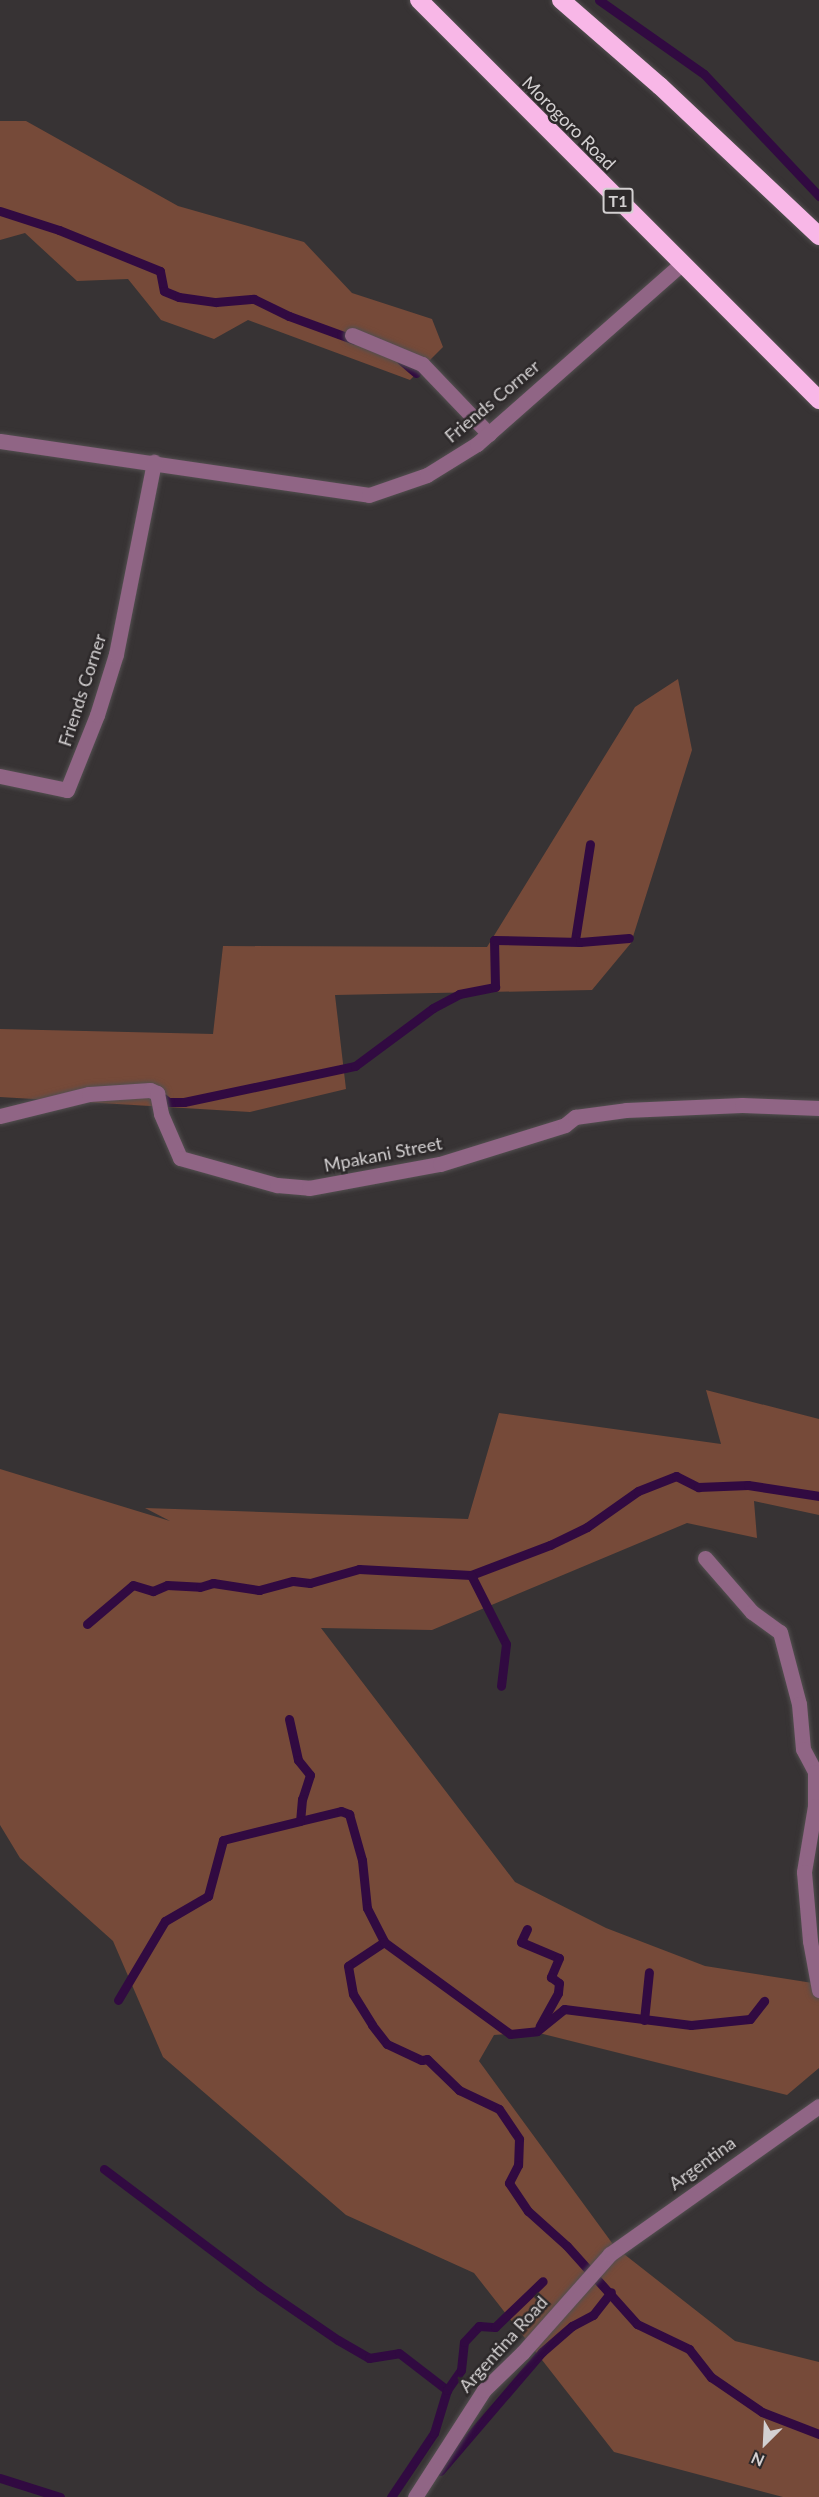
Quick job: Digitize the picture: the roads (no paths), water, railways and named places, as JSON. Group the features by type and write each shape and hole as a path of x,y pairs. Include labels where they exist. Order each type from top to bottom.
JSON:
{"highway":[{"name":"Morogoro Road","path":"419,0 819,400"},
{"path":"561,0 685,108 819,236"}],"street":[{"name":"Friends Corner","path":"0,441 369,495 428,475 489,434 681,264"},
{"path":"352,335 422,364 489,434"},
{"name":"Friends Corner","path":"0,776 67,790 98,715 116,654 154,462"},
{"name":"Mpakani Street","path":"0,1116 89,1094 150,1090 157,1093 161,1114 180,1158 277,1185 309,1188 440,1164 565,1125 575,1118 626,1110 742,1105 819,1108"},
{"path":"705,1558 753,1612 780,1632 799,1704 803,1749 817,1772 815,1806 804,1872 812,1958 819,1990"},
{"name":"Argentina","path":"610,2254 819,2106"},
{"name":"Argentina Road","path":"415,2497 483,2390 523,2352 610,2254"}],"waterway":[{"path":"599,0 704,74 819,196"},
{"path":"0,211 59,230 160,271 164,291 179,297 216,302 254,299 289,316 355,340"},
{"path":"401,360 416,373"},
{"path":"575,940 590,844"},
{"path":"157,1093 168,1102 184,1102 355,1066 433,1008 459,994 495,987 494,940 580,942 629,938"},
{"path":"471,1575 550,1545 587,1527 638,1491 676,1476 698,1487 748,1485 819,1496"},
{"path":"87,1624 133,1585 153,1591 167,1585 200,1587 213,1583 259,1590 293,1581 310,1583 359,1569 471,1575 506,1644 501,1686"},
{"path":"289,1719 298,1760 310,1775 302,1799 300,1821 341,1811 349,1814 362,1860 367,1908 384,1942 348,1966 353,1994 372,2025 387,2044 422,2060 427,2059 459,2090 499,2109 519,2139 518,2165 509,2183 528,2211 567,2246 637,2324 689,2349 711,2377 762,2412 819,2434"},
{"path":"118,2000 165,1921 208,1896 223,1840 300,1821"},
{"path":"527,1929 521,1942 559,1958 551,1977 559,1983 558,1993 540,2026"},
{"path":"384,1942 510,2034 537,2031 564,2009 691,2025 750,2019 764,2001"},
{"path":"644,2020 649,1972"},
{"path":"104,2169 259,2286 338,2340 369,2358 399,2353 447,2390"},
{"path":"391,2497 434,2433 447,2390 461,2370 464,2342 479,2326 495,2327 543,2281"},
{"path":"440,2471 542,2352 572,2326 593,2315 611,2292"},
{"path":"0,2478 60,2497"}]}
